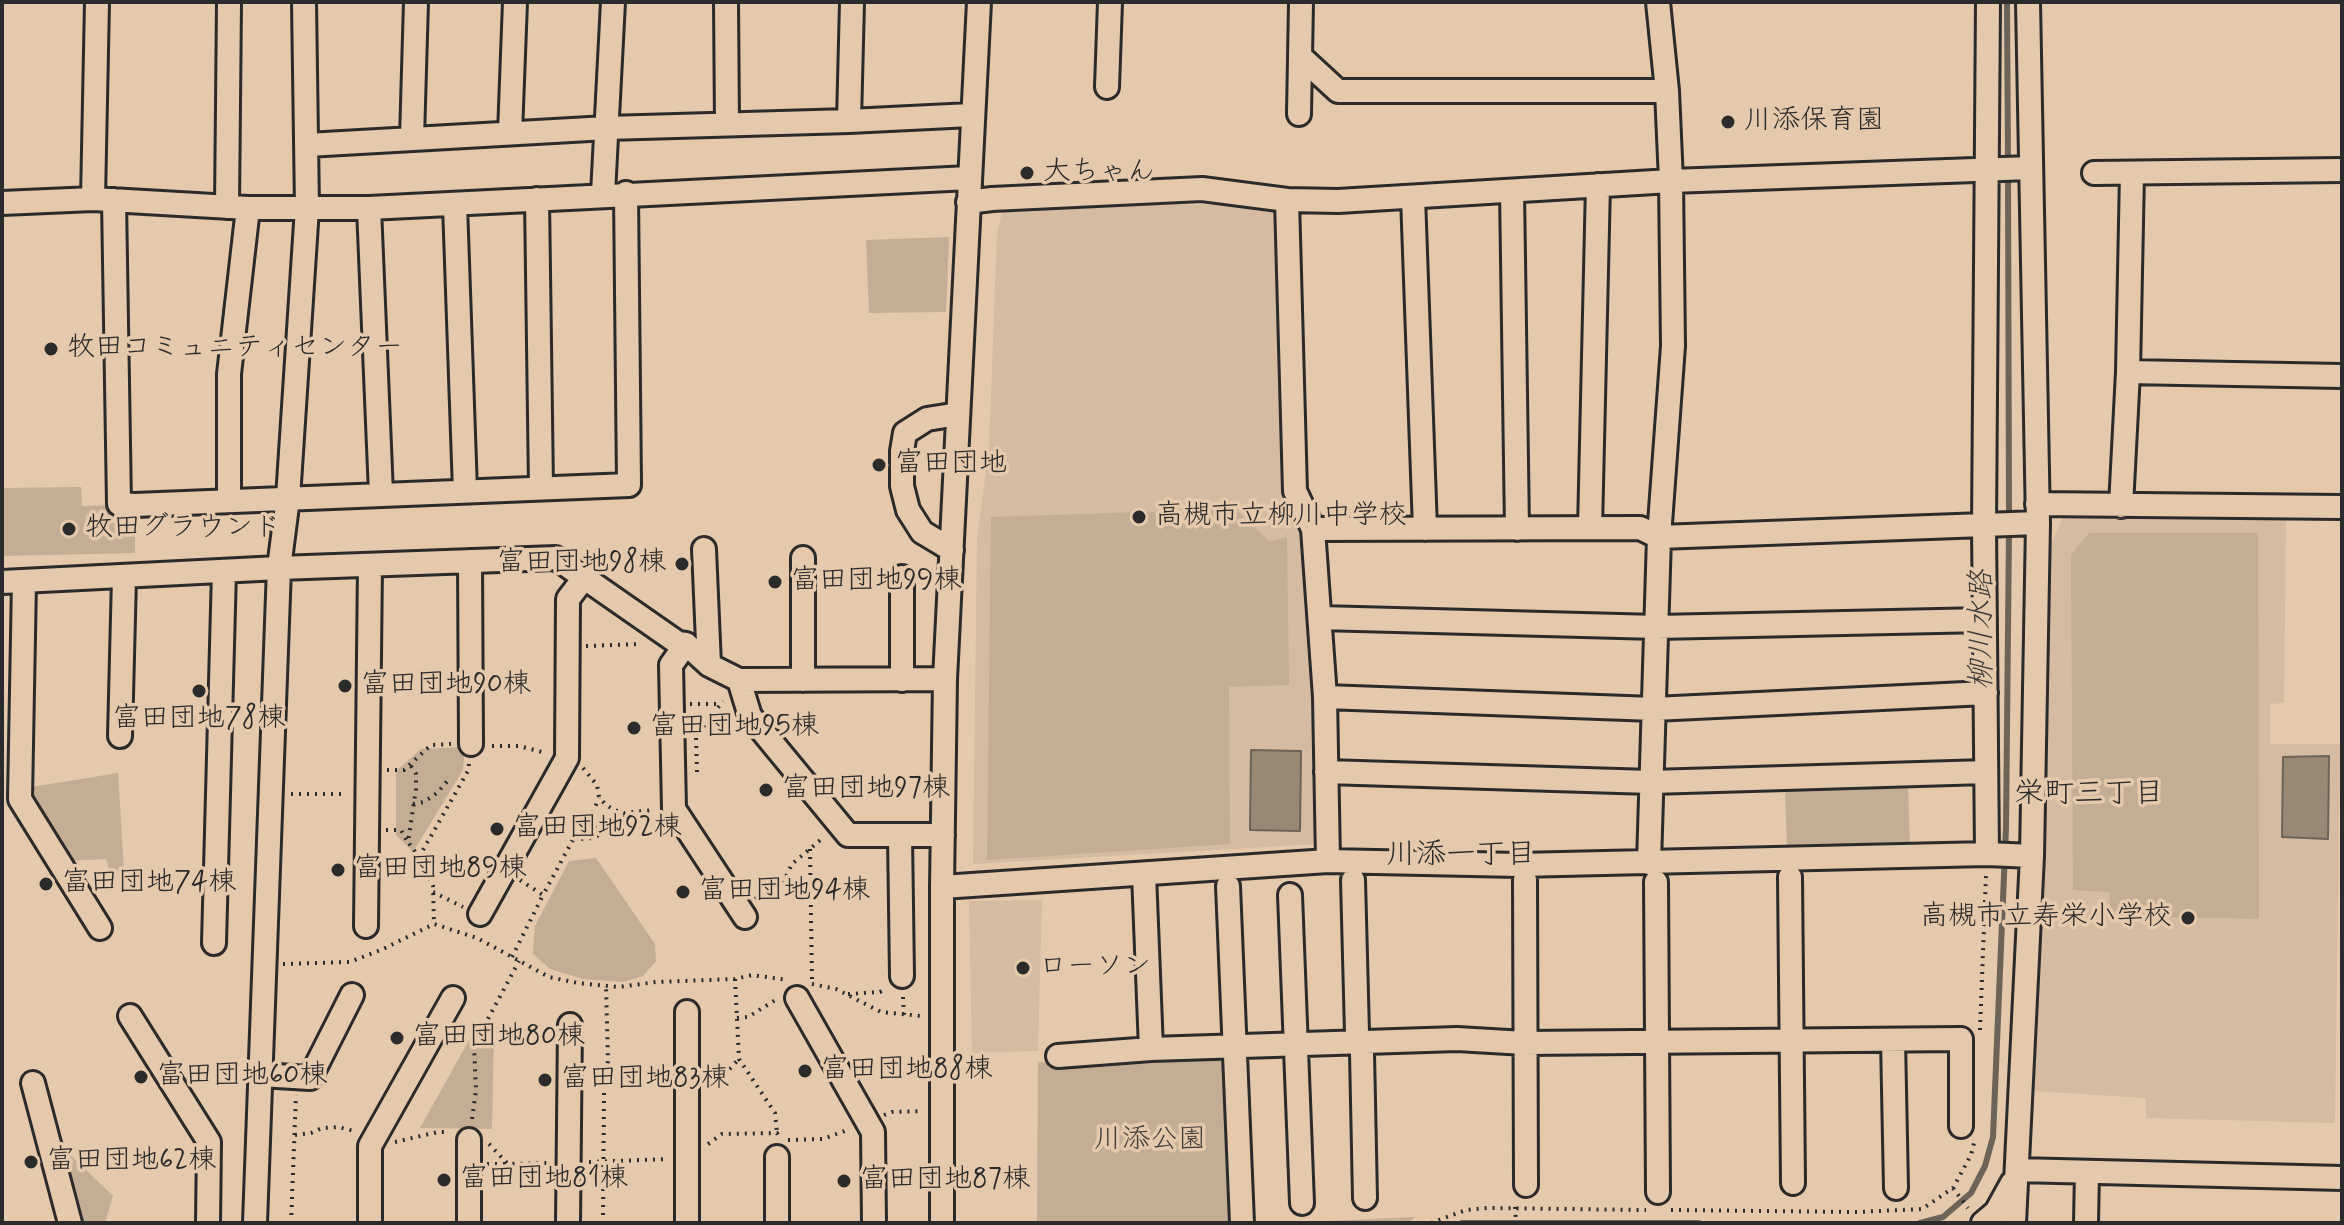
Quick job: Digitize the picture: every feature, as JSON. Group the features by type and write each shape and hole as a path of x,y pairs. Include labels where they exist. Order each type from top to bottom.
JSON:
{"street":[{"path":"97,2 119,504 135,505 629,485 614,194 607,128 613,2"},
{"path":"229,2 237,208 229,374 229,500"},
{"path":"255,1223 279,568 288,498 307,208 304,2"},
{"path":"412,138 416,2"},
{"path":"510,133 515,2"},
{"path":"726,2 727,124"},
{"path":"849,121 852,2"},
{"path":"942,1223 945,679 979,2"},
{"path":"1107,87 1110,2"},
{"path":"1299,114 1301,2"},
{"path":"1658,2 1667,91 1671,181 1673,346 1659,537 1651,782 1658,1192"},
{"path":"1987,854 1984,526 1988,2"},
{"path":"2014,1223 2032,856 2038,513 2028,2"},
{"path":"1300,56 1338,91 1667,91"},
{"path":"307,145 607,128 971,115"},
{"path":"968,202 1202,189 1287,200 1338,201 1671,181 2030,168"},
{"path":"2094,173 2342,170"},
{"path":"2121,506 2128,372 2132,173"},
{"path":"2,203 104,200 237,208 369,208 969,178"},
{"path":"1590,528 1598,185"},
{"path":"1512,191 1517,529"},
{"path":"1413,197 1425,529"},
{"path":"537,199 541,488"},
{"path":"1287,200 1295,491 1313,529 1325,697 1328,861"},
{"path":"455,205 465,491"},
{"path":"369,208 381,494"},
{"path":"2128,372 2342,376"},
{"path":"952,550 922,532 908,510 902,486 902,451 905,433 927,419 958,414"},
{"path":"1313,529 1640,528 1659,537 1984,526 2038,513 2121,506 2342,507"},
{"path":"704,549 709,665"},
{"path":"100,928 20,799 13,581 556,558 709,665 739,680 945,679"},
{"path":"803,558 803,680"},
{"path":"470,561 471,744"},
{"path":"366,926 370,565"},
{"path":"214,943 224,571"},
{"path":"120,736 124,577"},
{"path":"902,577 902,680"},
{"path":"481,911 567,758 568,599 584,578"},
{"path":"1320,618 1657,627 1985,620"},
{"path":"682,644 671,665 674,809 742,913"},
{"path":"739,680 750,716 848,835 943,835"},
{"path":"1325,697 1654,709 1986,693"},
{"path":"1326,772 1651,782 1986,772"},
{"path":"900,835 902,976"},
{"path":"942,887 1328,861 1519,865 1652,872 1987,854 2032,856"},
{"path":"1144,874 1151,1049"},
{"path":"1790,877 1793,1183"},
{"path":"1353,880 1359,1042 1362,1053 1365,1198"},
{"path":"1525,880 1526,1185"},
{"path":"1228,886 1242,1223"},
{"path":"1290,895 1302,1203"},
{"path":"804,991 873,1132 874,1223"},
{"path":"260,1075 310,1078 352,995"},
{"path":"370,1223 370,1146 453,998"},
{"path":"687,1012 687,1223"},
{"path":"130,1016 209,1142 208,1223"},
{"path":"568,1223 570,1025"},
{"path":"1058,1056 1151,1049 1457,1039 1525,1043 1961,1039 1961,1126"},
{"path":"1893,1040 1896,1188"},
{"path":"33,1083 70,1223"},
{"path":"469,1223 470,1136"},
{"path":"777,1157 777,1223"},
{"path":"2017,1170 2342,1178"},
{"path":"1977,1217 1996,1212 2017,1170"},
{"path":"2086,1223 2087,1172"}],"path":[{"path":"568,647 682,644"},
{"path":"671,704 721,704"},
{"path":"419,857 468,771 471,744"},
{"path":"411,766 416,774 408,842 433,886 434,924"},
{"path":"413,804 424,802 437,793 450,778"},
{"path":"272,795 368,794"},
{"path":"590,819 599,797"},
{"path":"576,834 579,839 594,838 631,813"},
{"path":"512,957 576,834 577,823 590,819"},
{"path":"590,819 595,827 594,838"},
{"path":"742,913 783,883 792,864 839,824"},
{"path":"804,991 810,849"},
{"path":"504,870 543,895"},
{"path":"433,892 468,910 481,911"},
{"path":"264,964 350,962 434,924 477,938 549,977 618,987 735,979 752,975 804,991"},
{"path":"470,1136 476,1091 474,1045 519,961"},
{"path":"735,979 739,1059 775,1113 781,1140 823,1139 892,1112 927,1111"},
{"path":"603,1223 604,1087 608,1061 606,986"},
{"path":"737,1018 748,1017 776,999 804,991 836,989 881,1012 926,1016"},
{"path":"687,1077 722,1077 739,1059"},
{"path":"291,1223 297,1077"},
{"path":"295,1135 338,1127 356,1131 385,1145 438,1132 470,1136 479,1133 508,1164 687,1158 722,1134 777,1133"},
{"path":"1953,1188 1977,1217"},
{"path":"1515,1207 1516,1223"}],"shaded area":[{"name":"高槻市立柳川中学校","path":"1105,204 1283,205 1290,496 1307,548 1316,707 1319,844 973,864 977,538 989,449 997,234 1003,208"},
{"name":"高槻市立寿栄小学校","path":"2065,513 2286,516 2284,703 2270,704 2270,744 2340,744 2335,1123 2146,1118 2146,1098 2033,1091 2051,544"},
{"path":"1251,750 1301,751 1300,831 1250,830"},
{"path":"2329,756 2328,839 2282,837 2283,757"},
{"path":"1042,900 1038,1051 972,1053 969,901"}],"green space":[{"path":"949,237 946,312 869,313 866,240"},
{"name":"牧田グラウンド","path":"81,487 82,506 135,505 135,553 2,556 2,488"},
{"path":"1235,509 1270,542 1287,537 1289,685 1229,687 1230,844 987,860 991,517"},
{"path":"2089,533 2258,533 2259,919 2111,916 2109,892 2073,890 2071,555"},
{"path":"465,747 463,770 413,852 396,835 396,771 421,749"},
{"path":"118,773 124,870 110,872 106,859 65,861 37,821 32,787"},
{"path":"1908,784 1910,847 1787,851 1785,789"},
{"path":"596,858 655,944 656,961 643,976 623,982 583,979 550,969 533,954 535,926 569,861"},
{"path":"478,1024 494,1029 492,1129 420,1128"},
{"name":"川添公園","path":"1230,1055 1236,1223 1037,1223 1038,1062"},
{"path":"54,1139 113,1196 105,1223 75,1223"},
{"path":"1415,1217 1408,1223 1282,1223"}],"waterway":[{"name":"柳川水路","path":"2007,2 2008,162"},
{"name":"柳川水路","path":"2008,174 2009,518"},
{"name":"柳川水路","path":"1920,1223 1943,1217 1971,1193 1985,1166 1993,1137 2006,828 2009,530"},
{"name":"柳川水路","path":"1462,1223 1699,1223"}],"place":[{"name":"川添保育園","path":"1728,122"},
{"name":"大ちゃん","path":"1027,173"},
{"name":"牧田コミュニティセンター","path":"51,349"},
{"name":"富田団地","path":"879,465"},
{"name":"高槻市立柳川中学校","path":"1139,517"},
{"name":"牧田グラウンド","path":"69,529"},
{"name":"富田団地98棟","path":"682,564"},
{"name":"富田団地99棟","path":"775,582"},
{"name":"富田団地90棟","path":"345,686"},
{"name":"富田団地78棟","path":"199,691"},
{"name":"富田団地95棟","path":"634,728"},
{"name":"富田団地97棟","path":"766,790"},
{"name":"富田団地92棟","path":"497,829"},
{"name":"富田団地89棟","path":"338,870"},
{"name":"富田団地74棟","path":"46,884"},
{"name":"富田団地94棟","path":"683,892"},
{"name":"高槻市立寿栄小学校","path":"2188,918"},
{"name":"ローソン","path":"1023,968"},
{"name":"富田団地80棟","path":"397,1038"},
{"name":"富田団地88棟","path":"805,1071"},
{"name":"富田団地60棟","path":"141,1077"},
{"name":"富田団地83棟","path":"545,1080"},
{"name":"富田団地62棟","path":"31,1162"},
{"name":"富田団地81棟","path":"444,1180"},
{"name":"富田団地87棟","path":"844,1181"}],"district":[{"name":"栄町三丁目","path":"2089,796"},
{"name":"川添一丁目","path":"1461,857"}]}
